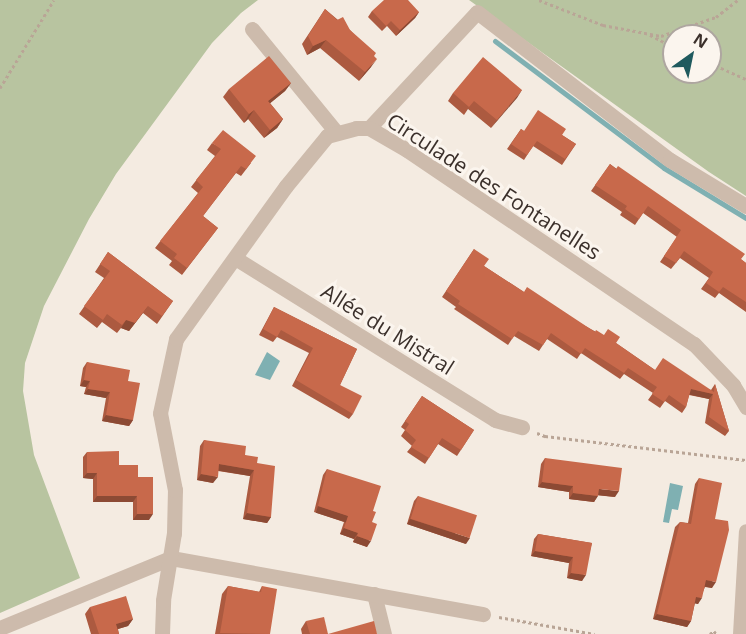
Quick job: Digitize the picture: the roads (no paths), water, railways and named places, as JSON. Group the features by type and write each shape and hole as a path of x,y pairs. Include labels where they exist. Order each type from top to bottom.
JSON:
{"street":[{"path":"369,128 477,12 670,160 746,206"},
{"path":"162,634 163,600 171,558 175,490 160,413 176,339 317,145 336,132 252,29"},
{"name":"Circulade des Fontanelles","path":"336,132 369,128 407,150 694,344 733,385 746,407"},
{"name":"Allée du Mistral","path":"235,258 495,420 522,427"},
{"path":"740,634 746,531"},
{"path":"0,628 171,558 483,614"},
{"path":"374,594 384,634"}],"water":[{"path":"267,352 280,361 270,380 255,375"},
{"path":"670,483 683,486 678,510 672,509 669,523 663,522"}],"waterway":[{"path":"495,41 664,168 746,218"}]}
